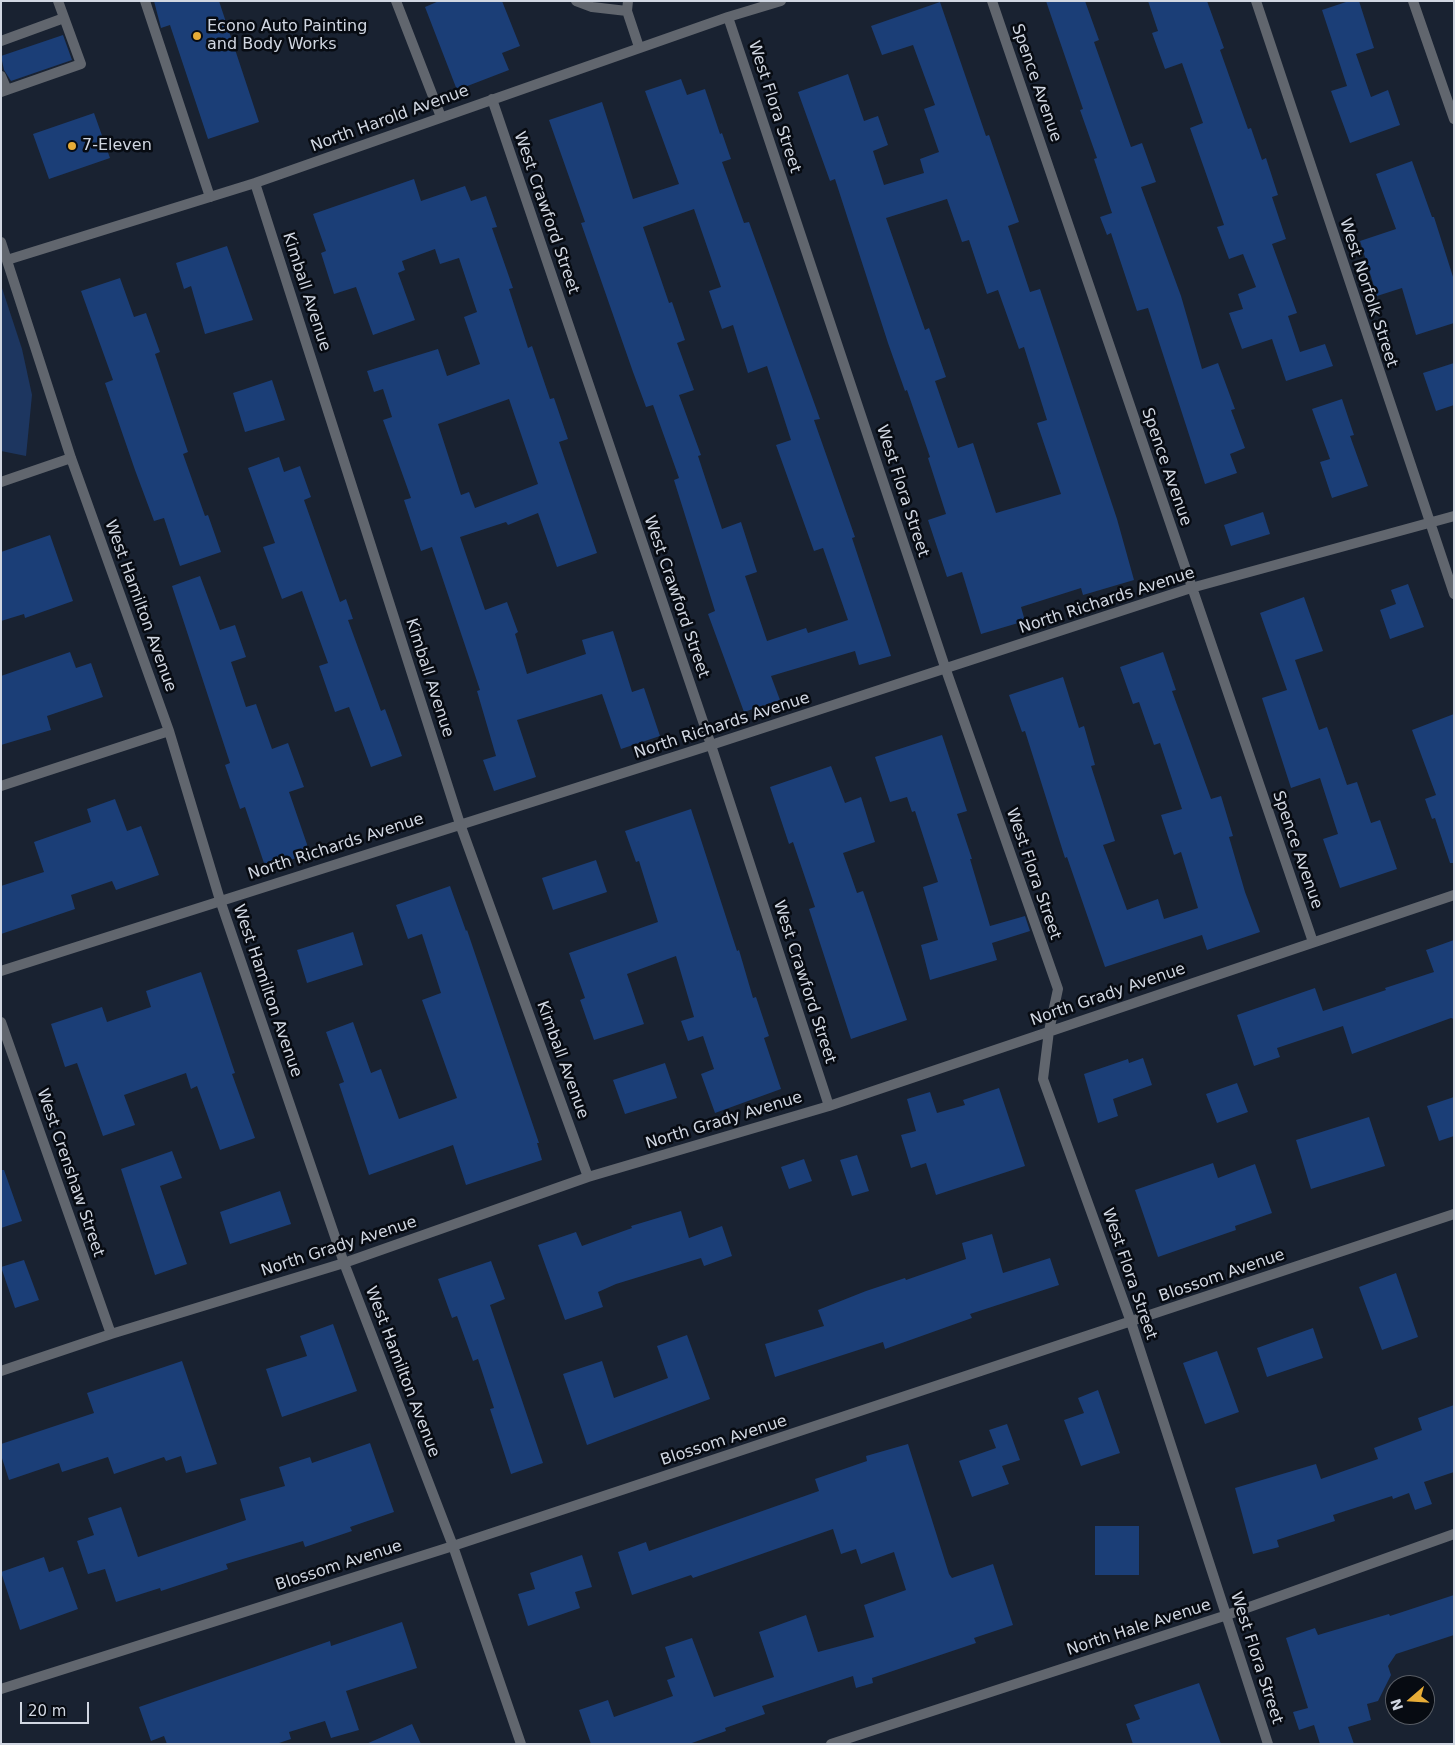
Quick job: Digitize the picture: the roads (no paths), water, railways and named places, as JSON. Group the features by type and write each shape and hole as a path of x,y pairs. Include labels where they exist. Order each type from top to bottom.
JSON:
{"street":[{"path":"1,76 4,91 81,64 58,1"},
{"path":"145,1 210,197"},
{"path":"396,1 441,117"},
{"path":"576,1 592,7 628,6 639,48"},
{"name":"North Harold Avenue","path":"7,260 255,183 728,16 781,1"},
{"name":"Spence Avenue","path":"992,1 1313,942"},
{"name":"West Norfolk Street","path":"1256,1 1429,524 1454,594"},
{"path":"1412,1 1454,120"},
{"name":"West Flora Street","path":"728,16 946,670 1058,989 1049,1031 1043,1079 1131,1322 1268,1744"},
{"path":"2,40 64,18"},
{"name":"West Crawford Street","path":"492,99 711,745 829,1106"},
{"name":"Kimball Avenue","path":"255,183 460,824 588,1177"},
{"name":"West Hamilton Avenue","path":"1,242 71,458 169,731 220,900 344,1262 453,1546 521,1744"},
{"path":"1,482 71,458"},
{"name":"North Richards Avenue","path":"1,971 946,670 1191,588 1454,516"},
{"path":"1,786 169,731"},
{"name":"North Grady Avenue","path":"1,1371 111,1334 344,1262 588,1177 829,1106 1454,895"},
{"name":"West Crenshaw Street","path":"1,1022 111,1334"},
{"name":"Blossom Avenue","path":"1,1689 453,1546 1454,1214"},
{"name":"North Hale Avenue","path":"831,1744 1227,1615 1454,1534"}],"place":[{"name":"Econo Auto Painting and Body Works","path":"197,36"},
{"name":"7-Eleven","path":"72,146"}]}
